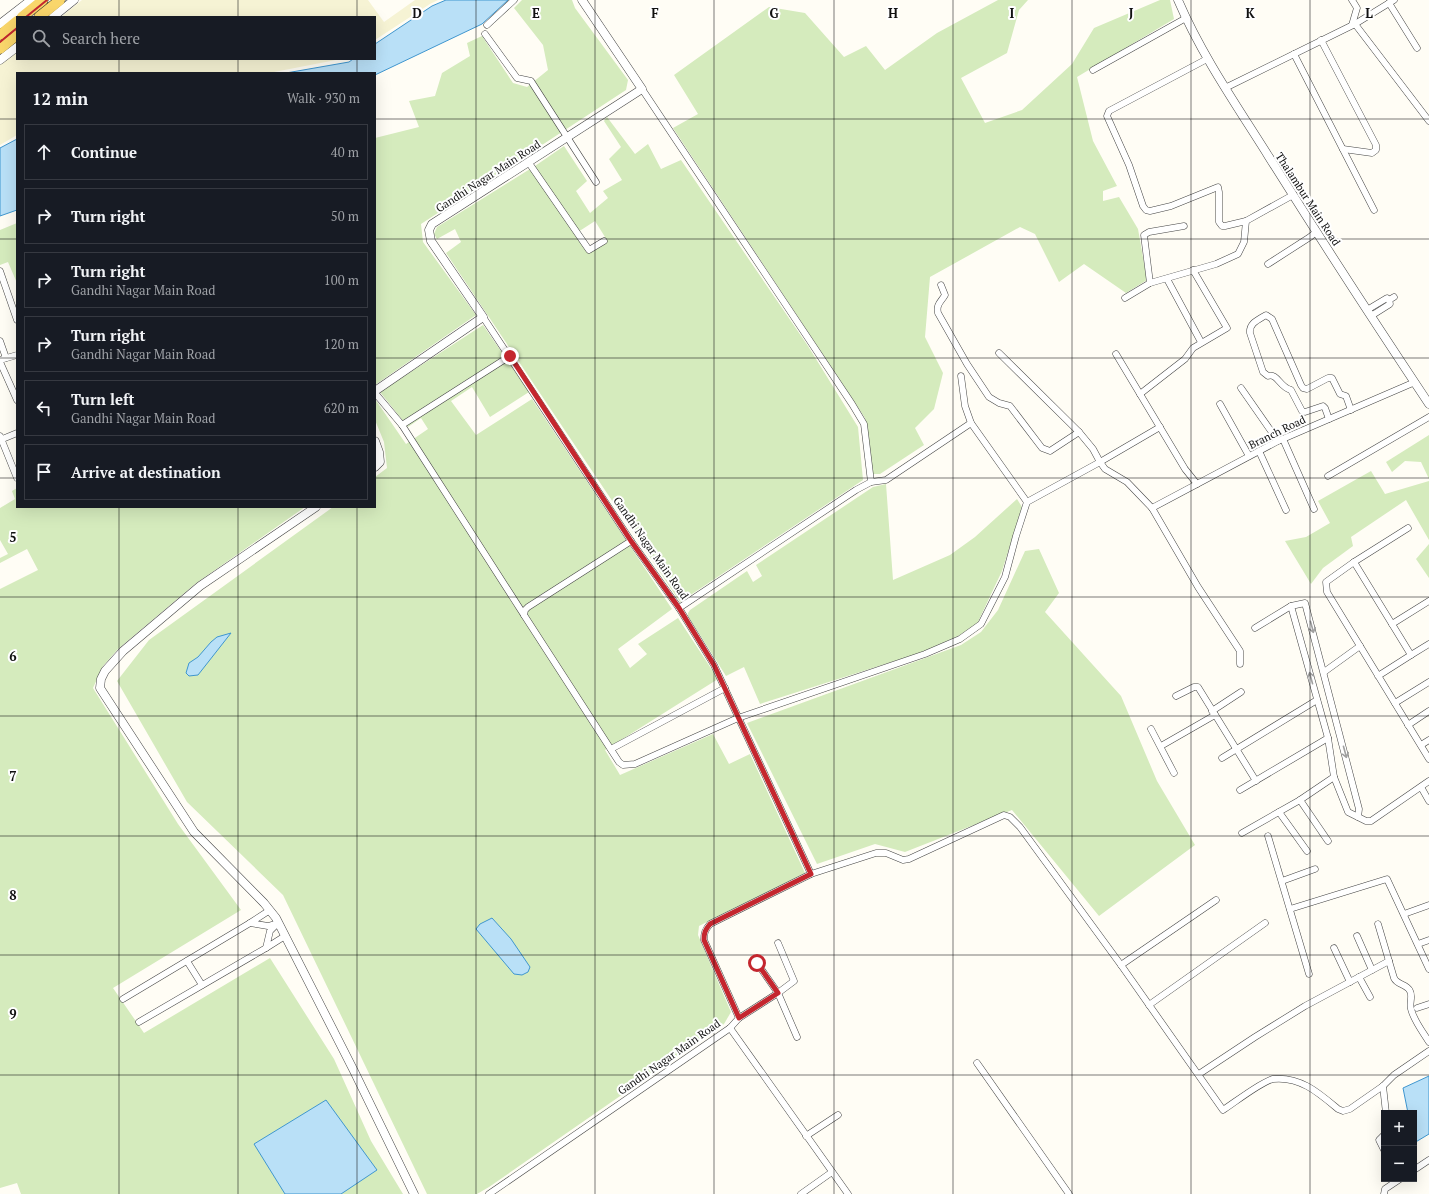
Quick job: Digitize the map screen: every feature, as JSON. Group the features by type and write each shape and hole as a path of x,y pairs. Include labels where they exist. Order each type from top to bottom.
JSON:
{"main road":[{"path":"23,16 43,0"},
{"path":"40,16 60,0"},
{"path":"0,35 16,22"},
{"path":"0,49 16,36"}],"street":[{"path":"0,24 31,0"},
{"path":"54,16 74,0"},
{"path":"488,25 514,0"},
{"path":"582,0 864,424 871,482"},
{"name":"Thalambur Main Road","path":"1178,0 1207,59 1225,88 1316,232 1429,403"},
{"path":"1352,0 1357,8 1353,24"},
{"path":"1225,88 1353,24 1392,2 1417,48"},
{"path":"1093,70 1186,18"},
{"path":"1353,24 1429,121"},
{"path":"485,34 516,78 530,81 596,182"},
{"path":"1321,40 1376,145 1376,150 1372,153 1343,149"},
{"path":"0,60 16,48"},
{"path":"1294,54 1374,210"},
{"path":"1207,59 1109,111 1107,116 1128,164 1143,206 1146,210 1150,211 1171,206 1218,187 1219,222 1225,226 1246,221 1293,195"},
{"name":"Gandhi Nagar Main Road","path":"642,89 432,224 429,230 431,242 484,317 631,541 679,608 714,665 811,874"},
{"path":"529,163 589,250 604,240"},
{"path":"1125,298 1150,283 1216,264 1238,254 1244,242 1246,221"},
{"path":"1150,283 1144,235 1149,232 1184,226"},
{"path":"1268,264 1316,232"},
{"path":"1140,394 1185,359 1193,348 1227,328 1193,270"},
{"path":"0,271 16,317"},
{"path":"1167,278 1201,342"},
{"path":"941,285 946,295 940,301 938,313 967,364 989,397 998,403 1010,406 1042,448 1046,450 1050,451 1079,432"},
{"path":"1369,313 1387,298 1392,298"},
{"path":"1329,419 1325,408 1322,406 1305,412 1302,411 1291,390 1282,387 1273,375 1268,376 1265,374 1260,365 1249,328 1251,325 1266,315 1270,316 1300,385 1306,389 1328,378 1332,378 1340,394 1346,396 1351,410"},
{"path":"376,391 484,317"},
{"path":"0,342 2,360 16,397"},
{"path":"999,353 1079,432 1093,449 1105,469 1127,482 1152,508 1198,587 1240,651 1240,664"},
{"path":"1116,354 1185,469 1197,484"},
{"path":"2,360 16,355"},
{"path":"402,425 510,356"},
{"path":"961,376 964,406 971,423 1027,502"},
{"name":"Branch Road","path":"1152,508 1281,440 1415,382"},
{"path":"1291,390 1300,385"},
{"path":"1241,388 1281,440 1314,509"},
{"path":"376,393 402,425 619,762 623,765 635,764 738,718 925,654 960,639 981,624 1005,577 1027,502 1160,427"},
{"path":"1220,404 1249,456"},
{"path":"1328,476 1429,417"},
{"path":"679,608 856,490 871,482 886,480 971,423"},
{"path":"16,433 0,439 16,476"},
{"path":"376,444 380,462 376,466"},
{"path":"1259,451 1286,510"},
{"path":"315,508 200,586 123,651 105,671 101,679 100,688 194,832 270,910 285,936 354,1071 414,1194"},
{"path":"1408,528 1354,562 1326,582 1326,587 1328,594 1429,759"},
{"path":"524,615 525,610 528,607 631,541"},
{"path":"1354,562 1410,655"},
{"path":"1392,624 1429,601"},
{"path":"1255,628 1291,606 1305,603 1359,809 1358,817"},
{"path":"1291,606 1328,738 1334,777 1348,812 1366,820 1371,820 1429,782"},
{"path":"1378,676 1429,644"},
{"path":"1324,672 1360,646"},
{"path":"1395,703 1429,682"},
{"path":"1176,696 1194,687 1198,687 1202,691 1236,750 1256,780"},
{"path":"611,749 725,688"},
{"path":"1161,746 1214,713 1241,692"},
{"path":"1222,758 1317,700"},
{"path":"1319,707 1332,703"},
{"path":"1408,724 1429,711"},
{"path":"1151,730 1161,746 1174,773"},
{"path":"1240,790 1328,738"},
{"path":"1421,745 1429,740"},
{"path":"1242,833 1300,800 1334,777"},
{"path":"1421,787 1429,801"},
{"path":"1300,800 1328,841"},
{"path":"1279,812 1307,852"},
{"path":"739,1018 704,940 705,930 710,924 811,874 876,853 886,853 903,860 909,859 1004,815 1010,817 1020,827 1121,965 1223,1110 1272,1079 1290,1080 1304,1083 1338,1109 1343,1111 1350,1109 1383,1086 1394,1075 1429,1051"},
{"path":"1268,836 1309,974"},
{"path":"1282,881 1316,869"},
{"path":"1290,909 1387,879 1429,969"},
{"path":"1121,965 1216,900"},
{"path":"1404,914 1429,905"},
{"path":"123,999 270,910"},
{"path":"250,923 268,926 278,923"},
{"path":"266,948 270,931 278,923"},
{"path":"1149,1005 1265,923"},
{"path":"1378,924 1395,982 1409,989 1411,992 1411,1010 1415,1020 1429,1042"},
{"path":"139,1022 285,936"},
{"path":"1358,936 1372,970"},
{"path":"1418,944 1429,940"},
{"name":"Gandhi Nagar Main Road","path":"488,1194 730,1028 739,1018 794,981 778,943"},
{"path":"1334,948 1350,982"},
{"path":"187,961 202,985"},
{"path":"1199,1074 1305,1006 1389,961"},
{"path":"757,963 778,993 797,1037"},
{"path":"1359,977 1370,997"},
{"path":"1417,1008 1429,1004"},
{"path":"730,1028 848,1194"},
{"path":"977,1063 1069,1194"},
{"path":"1383,1086 1386,1110"},
{"path":"806,1136 838,1115"},
{"path":"1417,1168 1429,1160"},
{"path":"801,1194 832,1172"},
{"path":"1384,1194 1386,1189 1395,1182"}],"shaded area":[{"path":"82,0 368,0 384,22 415,0 438,0 376,39 376,16 62,16"},
{"path":"16,53 16,60 336,60 274,72 16,72 16,136 0,145 0,65"}],"green space":[{"path":"522,0 572,0 575,8 628,80 626,90 421,224 423,242 476,315 376,384 376,138 419,127 409,101 435,96 442,73 470,56 467,43 482,36 513,83 527,87 548,70 543,45 514,8"},
{"path":"998,0 1028,0 1019,10 1007,53 961,78 985,123 1022,110 1072,64 1094,28 1160,0 1170,0 1174,19 1077,77 1093,141 1117,186 1103,191 1103,201 1119,197 1138,229 1147,280 1126,293 1084,264 1059,282 1035,234 1020,227 930,277 925,337 943,373 934,409 915,428 924,445 880,474 872,474 865,418 673,128 698,114 674,75 769,7 805,13 844,57 866,46 885,70 937,33"},
{"path":"607,117 635,154 648,144 661,169 681,160 808,346 858,427 863,480 680,602 446,253 461,242 455,229 437,239 434,234 437,227 530,169 585,249 605,237 595,221 578,232 535,166 564,146 587,181 576,191 590,213 608,198 603,191 622,180 609,159 621,147 604,121"},
{"path":"16,223 16,281 8,262 0,265 0,230"},
{"path":"483,325 529,392 490,417 472,387 451,401 476,435 532,399 672,609 618,649 630,668 647,654 638,644 678,618 718,679 605,750 620,775 713,734 729,764 750,754 805,873 699,926 698,935 731,1012 724,1024 477,1194 427,1194 283,895 187,802 117,681 149,640 332,508 376,508 376,476 387,468 384,442 376,422 376,400 406,444 428,429 421,418 408,427 380,392"},
{"path":"1429,435 1429,479 1421,462 1405,461 1392,472 1386,462"},
{"path":"1371,471 1385,494 1429,481 1429,540 1406,500 1351,537 1353,546 1323,568 1311,584 1285,541 1306,537 1330,523 1318,501"},
{"path":"886,484 893,580 950,555 975,537 1017,499 1022,507 1002,571 977,624 958,636 923,652 760,704 744,667 726,676 688,616 688,613 690,610 747,571 753,582 762,576 756,565 873,487"},
{"path":"16,489 16,508 304,508 195,584 118,649 103,666 93,688 178,824 241,910 113,988 144,1033 270,958 334,1059 371,1141 403,1194 21,1194 17,1183 0,1188 0,589 38,570 27,549 0,563 0,558 8,554 0,540 0,508 15,499 12,491"},
{"path":"1429,544 1429,578 1416,559"},
{"path":"1039,549 1059,593 1045,612 1121,696 1157,781 1195,845 1099,916 1012,810 905,852 875,844 817,864 747,723 961,645 981,632 998,610 1025,551"}],"water":[{"path":"446,0 508,0 482,24 376,75 376,72 292,72 349,62 352,60 376,60 376,43 432,6"},
{"path":"16,140 16,210 0,216 0,148"},
{"path":"231,633 198,675 189,676 186,673 189,663 198,657 211,642 217,637"},
{"path":"492,918 511,939 530,967 528,972 522,975 514,974 476,929 480,924"},
{"path":"1429,1076 1429,1134 1417,1141 1417,1110 1407,1110 1403,1088"},
{"path":"326,1100 377,1170 341,1194 285,1194 254,1144"}],"railway":[{"path":"27,16 47,0"},
{"path":"0,42 16,29"}],"route":[{"path":"510,356 631,541 679,608 714,665 811,874 710,924 705,930 704,940 739,1018 778,993 757,963"}]}
